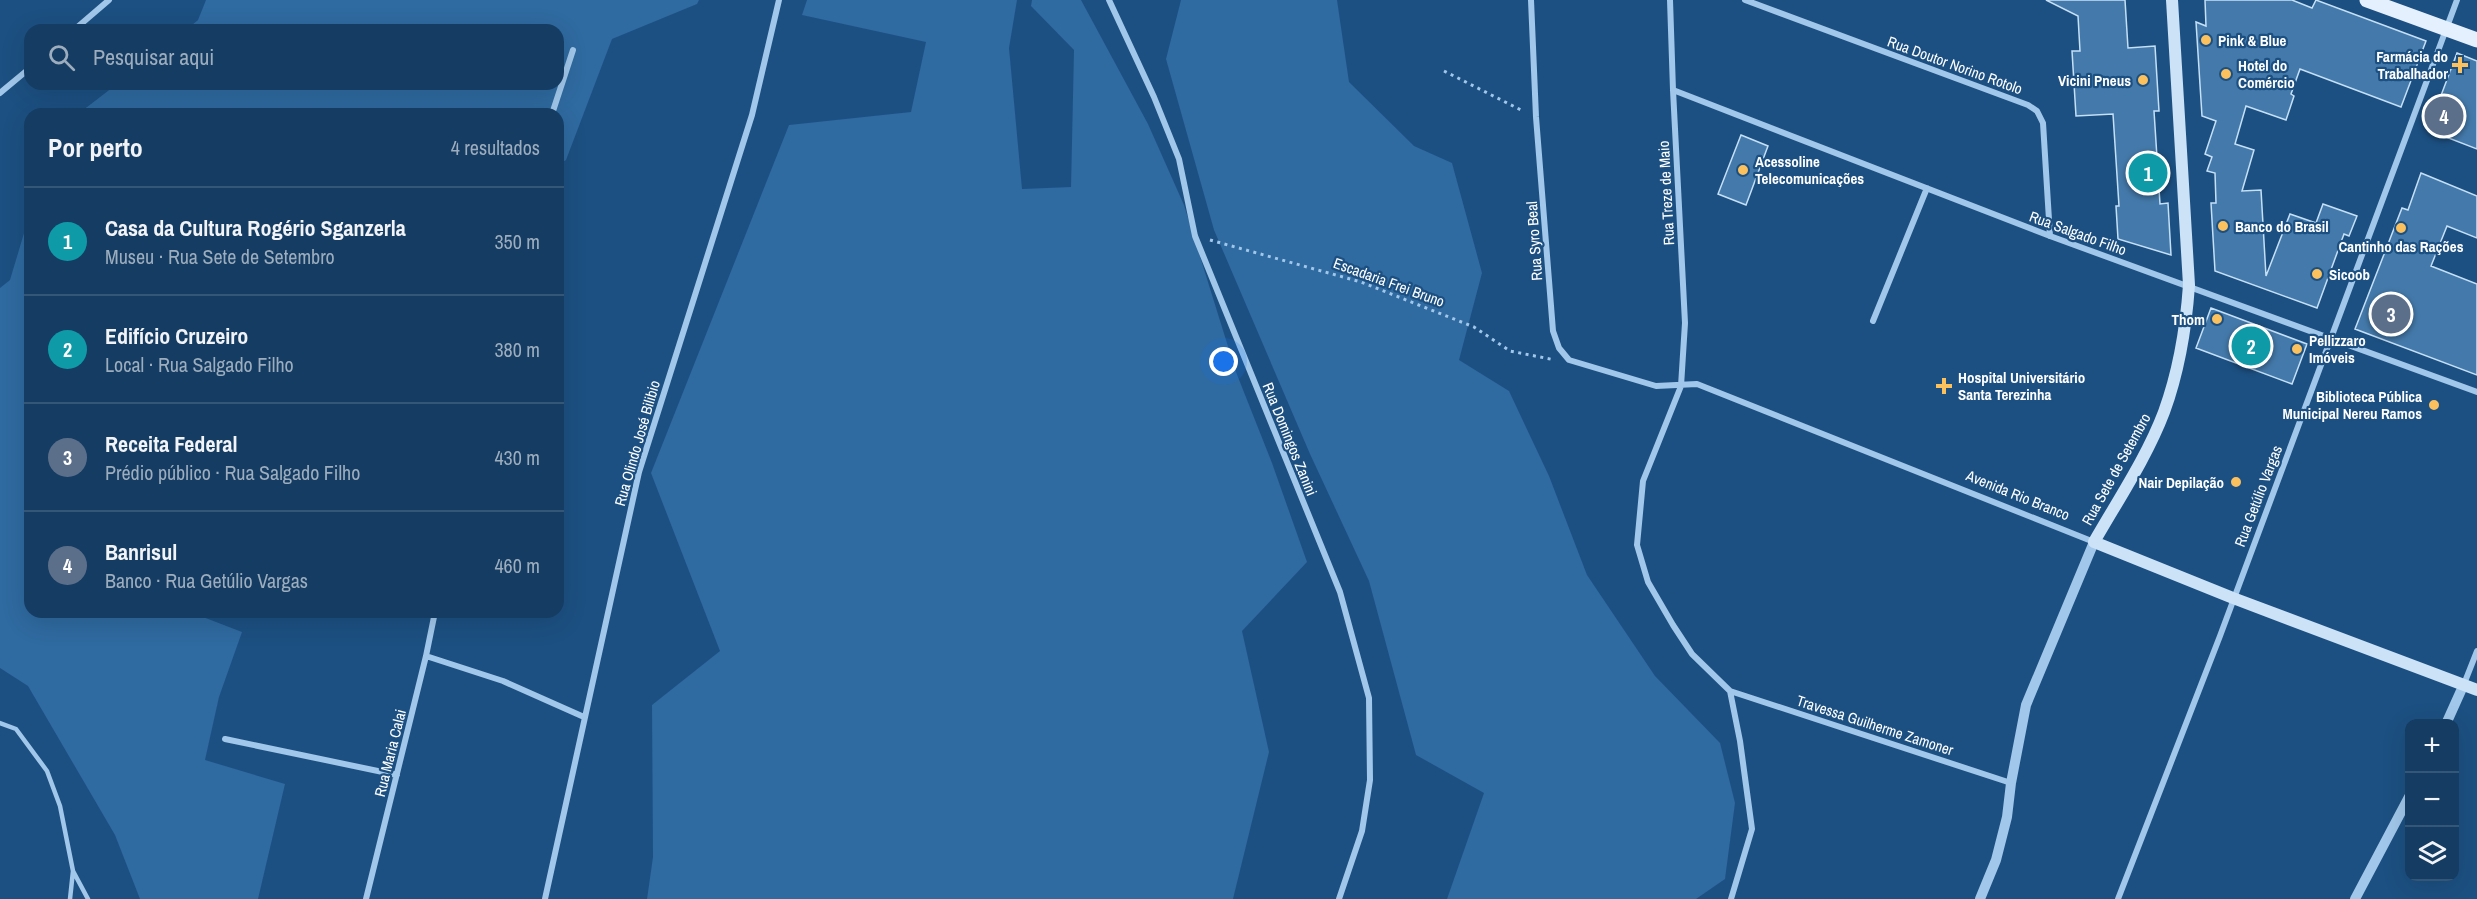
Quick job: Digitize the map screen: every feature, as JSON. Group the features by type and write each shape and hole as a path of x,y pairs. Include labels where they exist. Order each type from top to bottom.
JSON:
{"main road":[{"name":"Rua Sete de Setembro","path":"2094,542 2140,462 2164,412 2186,328 2189,285 2172,0"},
{"path":"2367,0 2477,40"},
{"name":"Avenida Rio Branco","path":"2094,542 2233,598 2477,690"}],"street":[{"path":"81,24 109,0"},
{"name":"Rua Olindo José Bilibio","path":"545,899 639,472 752,115 779,0"},
{"name":"Rua Domingos Zanini","path":"1109,0 1154,97 1179,159 1195,236 1340,592 1369,698 1371,780 1362,831 1339,899"},
{"name":"Rua Syro Beal","path":"1531,0 1536,117 1552,330 1559,348 1569,360"},
{"name":"Rua Treze de Maio","path":"1670,0 1685,323 1682,386 1643,481 1637,545 1648,582 1673,625 1692,654 1730,691"},
{"name":"Rua Doutor Norino Rotolo","path":"1745,0 2028,105 2037,111 2043,123 2050,236"},
{"name":"Rua Getúlio Vargas","path":"2118,899 2457,0"},
{"path":"564,78 573,51"},
{"path":"0,93 24,73"},
{"path":"554,108 560,90"},
{"name":"Rua Salgado Filho","path":"1673,90 2050,236 2477,392"},
{"path":"1873,321 1927,188"},
{"path":"1569,360 1656,386 1682,386"},
{"name":"Avenida Rio Branco","path":"1682,386 1697,384 2094,542"},
{"name":"Rua Sete de Setembro","path":"1980,899 1996,860 2007,817 2026,705 2094,542"},
{"name":"Rua Maria Calai","path":"366,899 434,618"},
{"path":"2447,719 2477,651"},
{"path":"426,657 502,681 584,717"},
{"path":"1730,691 1740,741 1752,829 1731,899"},
{"name":"Travessa Guilherme Zamoner","path":"1730,691 2011,783"},
{"path":"225,739 397,775"},
{"path":"2355,899 2405,803"}],"lane":[{"path":"0,723 16,729 47,771 60,806 73,871 88,899"},
{"path":"70,899 73,871"}],"path":[{"path":"1444,71 1536,117"},
{"name":"Escadaria Frei Bruno","path":"1195,236 1361,282 1474,327 1510,351 1548,360 1569,360"}],"shaded area":[{"path":"206,0 699,0 697,4 612,39 564,161 564,108 86,108 109,90 564,90 564,24 193,24 198,20"},
{"path":"807,0 1017,0 1009,48 1022,189 1071,187 1074,50 1031,6 1032,0 1081,0 1148,124 1184,205 1236,372 1272,463 1307,562 1242,631 1269,752 1233,899 647,899 653,857 652,705 720,651 651,473 789,125 911,112 926,42 802,15"},
{"path":"1181,0 1337,0 1349,82 1414,146 1452,163 1482,273 1459,360 1509,391 1549,476 1587,575 1655,676 1720,743 1735,803 1725,879 1696,899 1447,899 1484,793 1416,755 1369,581 1310,454 1214,230 1166,59"},
{"path":"24,233 24,618 206,618 242,632 219,697 205,760 285,784 258,899 140,899 115,835 28,686 0,668 0,288 10,280"}],"building":[{"path":"2046,0 2125,0 2128,48 2155,46 2159,111 2154,111 2160,204 2168,203 2171,255 2118,239 2116,206 2119,206 2113,114 2076,116 2072,51 2080,51 2078,16"},
{"path":"2205,0 2292,0 2312,8 2316,0 2426,41 2401,107 2300,69 2291,94 2294,96 2286,120 2246,106 2235,144 2254,150 2242,191 2261,190 2266,276 2290,214 2316,223 2323,204 2357,216 2349,236 2344,234 2317,308 2215,271 2211,203 2216,203 2215,173 2207,171 2212,157 2205,154 2216,121 2202,116 2196,22 2206,26"},
{"path":"2457,53 2477,61 2477,149 2428,130"},
{"name":"Acessoline Telecomunicações","path":"1741,135 1768,146 1746,205 1718,194"},
{"path":"2421,173 2477,196 2477,238 2447,226 2431,266 2477,284 2477,375 2355,329 2402,208 2408,210"},
{"path":"2211,308 2307,344 2292,384 2196,348"}],"place":[{"name":"Pink & Blue","path":"2206,40"},
{"name":"Farmácia do Trabalhador","path":"2460,65"},
{"name":"Hotel do Comércio","path":"2226,74"},
{"name":"Vicini Pneus","path":"2143,80"},
{"name":"Banrisul","path":"2444,116"},
{"name":"Acessoline Telecomunicações","path":"1743,170"},
{"name":"Casa da Cultura Rogério Sganzerla","path":"2148,173"},
{"name":"Banco do Brasil","path":"2223,226"},
{"name":"Cantinho das Rações","path":"2401,228"},
{"name":"Sicoob","path":"2317,274"},
{"name":"Receita Federal","path":"2391,314"},
{"name":"Thom","path":"2217,319"},
{"name":"Edifício Cruzeiro","path":"2251,346"},
{"name":"Pellizzaro Imóveis","path":"2297,349"},
{"name":"Hospital Universitário Santa Terezinha","path":"1944,386"},
{"name":"Biblioteca Pública Municipal Nereu Ramos","path":"2434,405"},
{"name":"Nair Depilação","path":"2236,482"}]}
